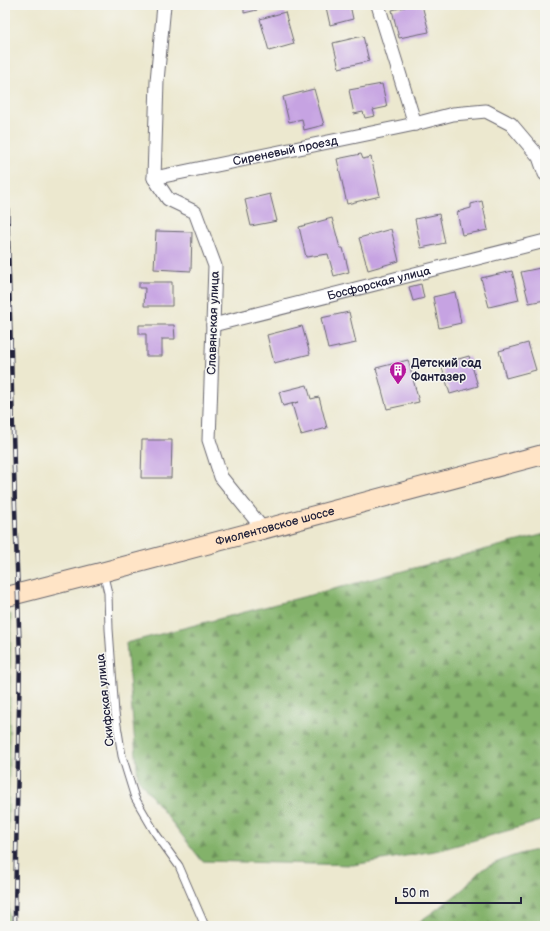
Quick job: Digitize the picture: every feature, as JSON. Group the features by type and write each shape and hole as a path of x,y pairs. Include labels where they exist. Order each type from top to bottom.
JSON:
{"main road":[{"name":"Фиолентовское шоссе","path":"5,597 545,454"}],"street":[{"path":"154,178 157,81 164,5"},
{"path":"378,5 416,124"},
{"name":"Сиреневый проезд","path":"154,178 416,124 453,114 486,111 511,124 539,157 545,174"},
{"name":"Славянская улица","path":"154,178 168,199 195,212 215,266 209,440 221,477 262,530"},
{"name":"Босфорская улица","path":"213,325 545,241"}],"lane":[{"name":"Скифская улица","path":"103,572 108,593 108,629 115,713 122,756 135,798 156,834 179,866 205,926"}],"green space":[{"path":"545,534 545,820 440,850 353,865 202,861 138,779 126,643"},
{"path":"11,614 8,836 9,926 5,926 5,616"},
{"path":"545,849 545,926 413,926 466,887 477,873 483,869 513,856"}],"building":[{"path":"244,5 257,5 257,10 244,13"},
{"path":"320,5 350,5 353,19 330,25 326,7 321,8"},
{"path":"405,5 422,5 429,32 399,38 392,10 405,7"},
{"path":"285,12 294,44 269,51 260,19"},
{"path":"363,36 369,61 339,68 333,43"},
{"path":"382,84 387,107 373,110 375,116 365,118 363,112 354,114 349,90"},
{"path":"314,89 324,125 304,130 302,119 289,122 283,97"},
{"path":"361,154 363,159 371,157 380,196 347,204 337,159"},
{"path":"270,194 277,221 251,226 245,200"},
{"path":"482,201 488,230 462,235 457,212 471,208 471,204"},
{"path":"439,214 445,243 421,248 415,219"},
{"path":"332,218 340,248 343,248 349,272 334,276 328,254 306,257 299,227"},
{"path":"391,229 399,261 368,270 359,238"},
{"path":"156,231 192,232 191,271 154,269"},
{"path":"545,267 545,300 529,303 521,272"},
{"path":"512,271 519,300 489,307 481,278"},
{"path":"139,282 172,282 172,306 144,306 145,288 139,288"},
{"path":"421,284 424,298 413,301 409,287"},
{"path":"455,292 461,323 439,328 433,297"},
{"path":"349,312 356,343 328,349 321,318"},
{"path":"139,325 174,325 175,339 162,339 162,356 146,356 146,334 139,334"},
{"path":"302,326 310,354 274,363 267,335"},
{"path":"528,343 536,370 506,378 499,351"},
{"path":"469,356 478,386 450,394 441,364"},
{"name":"Детский сад Фантазер","path":"408,360 419,402 387,409 376,368"},
{"path":"307,385 311,399 319,397 327,428 301,435 292,404 298,402 283,406 279,392"},
{"path":"142,440 172,440 171,478 141,478"}],"railway":[{"path":"5,123 20,658 15,926"}],"place":[{"name":"Детский сад Фантазер","path":"398,385"}]}
